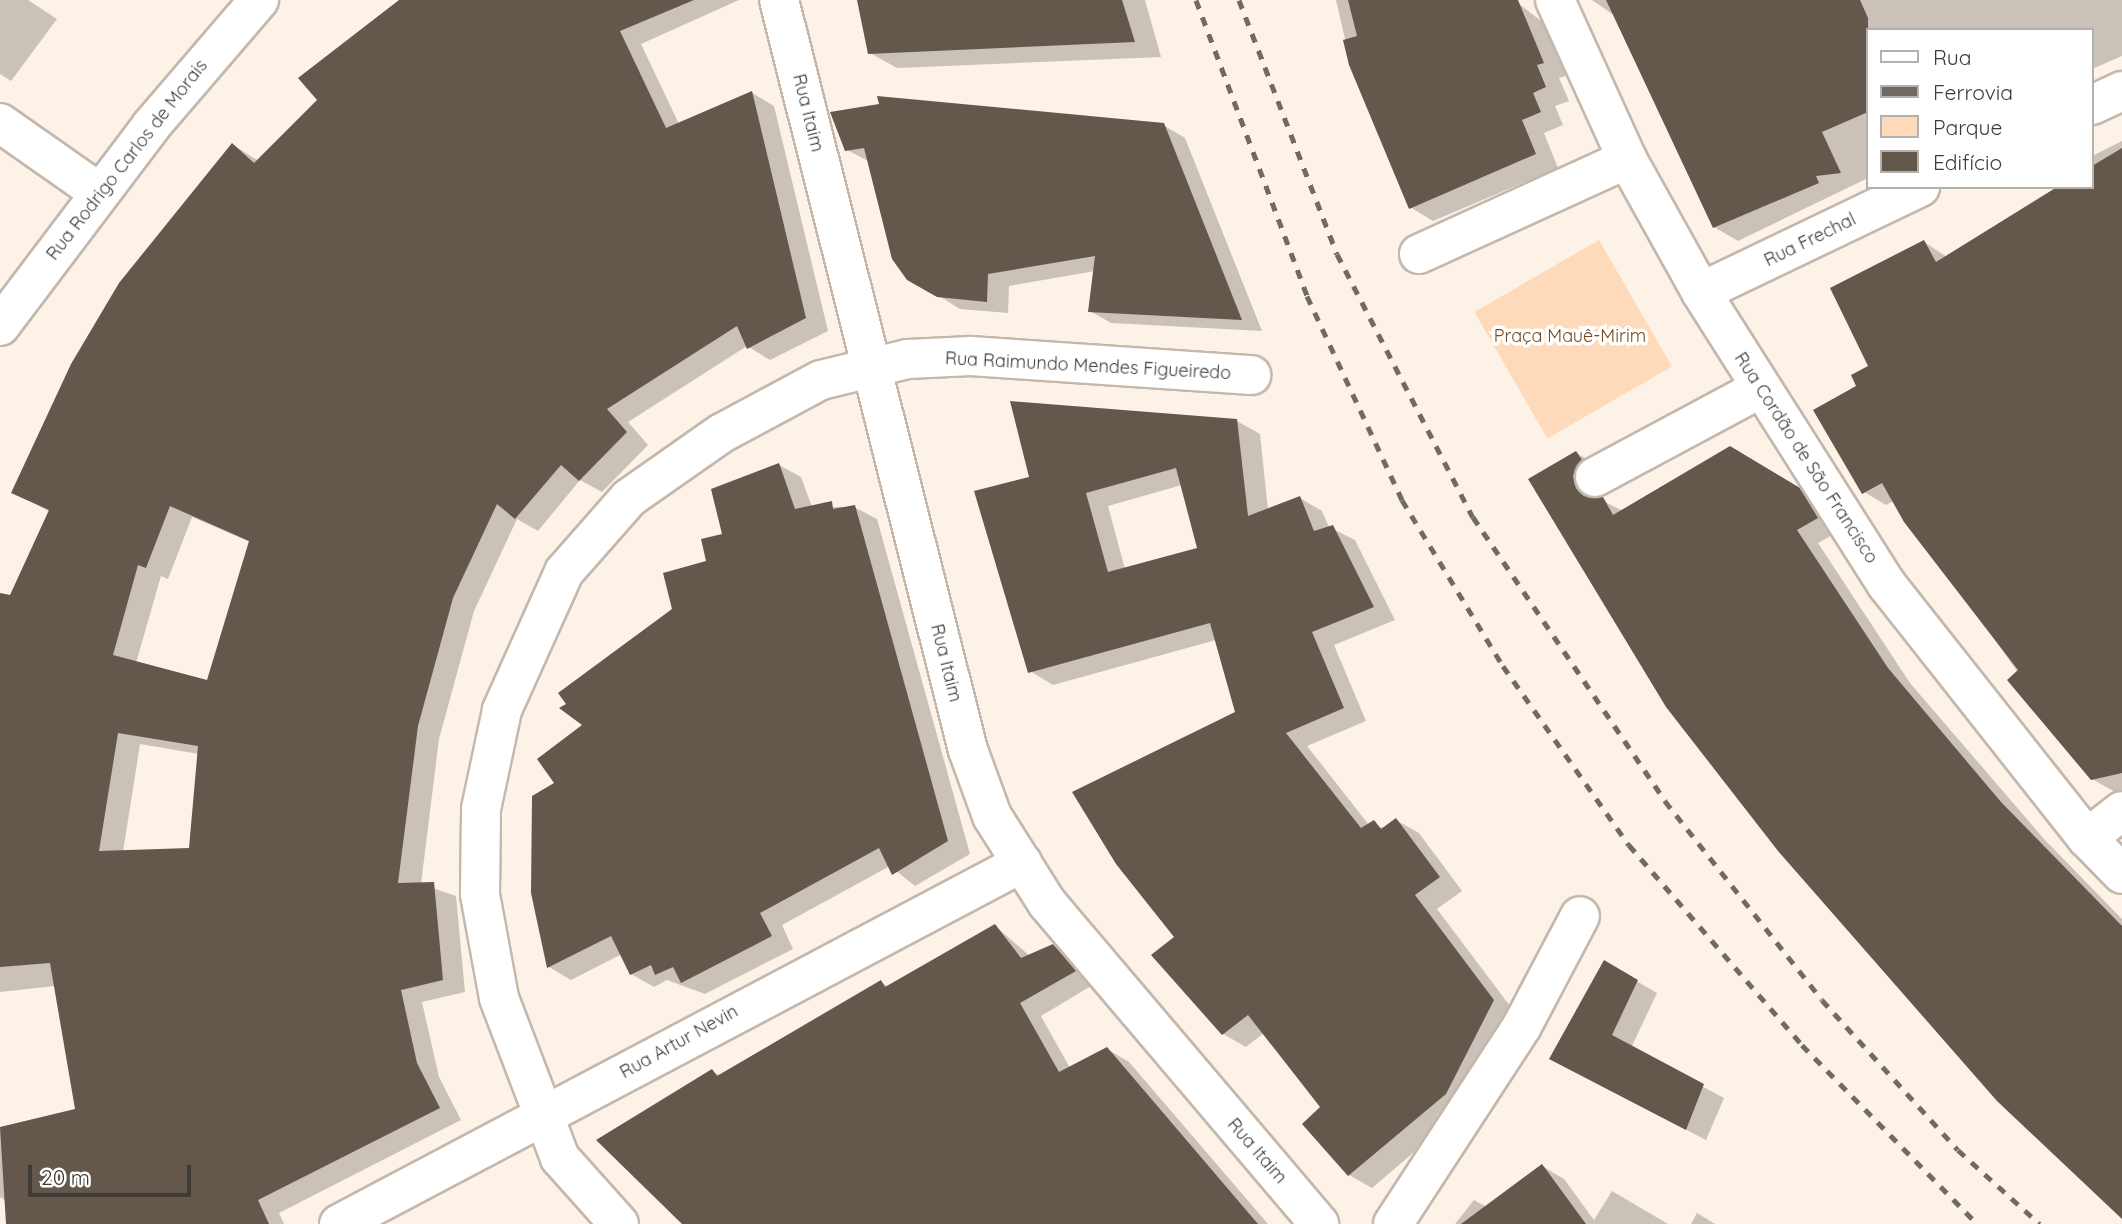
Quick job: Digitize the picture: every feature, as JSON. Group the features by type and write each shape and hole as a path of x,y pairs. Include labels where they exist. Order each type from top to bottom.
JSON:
{"street":[{"name":"Rua Rodrigo Carlos de Morais","path":"8,315 100,193 259,0"},
{"name":"Rua Itaim","path":"779,0 968,750 992,816 1022,863 1120,992 1319,1224"},
{"name":"Rua Cordão de São Francisco","path":"1555,0 1627,159 1701,292 1887,585 2087,838 2122,874"},
{"path":"2094,104 2122,91"},
{"path":"0,124 100,193"},
{"path":"1419,254 1627,159"},
{"name":"Rua Frechal","path":"1701,292 1916,189"},
{"path":"0,358 8,315"},
{"name":"Rua Raimundo Mendes Figueiredo","path":"619,1224 560,1158 499,998 480,894 481,809 502,710 564,572 629,498 722,433 821,380 872,368 971,356 1251,375"},
{"path":"1595,477 1762,388"},
{"path":"2087,838 2122,811"},
{"name":"Rua Artur Nevin","path":"339,1224 1022,863"},
{"path":"1393,1224 1515,1038 1580,916"}],"green space":[{"name":"Praça Mauê-Mirim","path":"1599,240 1672,366 1547,438 1474,312"}],"building":[{"path":"399,0 694,0 620,31 666,128 752,91 806,318 747,349 737,326 607,409 627,432 579,481 561,465 515,519 497,504 453,598 418,726 398,883 434,882 443,980 401,990 417,1063 440,1108 258,1200 269,1224 6,1224 0,1127 75,1109 50,963 0,967 0,593 10,595 49,510 11,493 71,364 119,283 232,143 254,163 317,100 298,78","holes":["170,506 249,541 207,680 113,655 138,565 146,568","118,733 198,746 189,848 99,851"]},
{"path":"857,0 1122,0 1135,42 868,54"},
{"path":"1348,0 1518,0 1544,63 1537,65 1546,87 1533,93 1541,112 1522,120 1536,154 1409,209 1349,65 1343,40 1357,36"},
{"path":"1606,0 1860,0 1868,18 1867,112 1822,132 1841,173 1816,176 1819,183 1713,228"},
{"path":"877,96 1164,123 1242,320 1088,312 1095,256 988,274 987,302 937,297 907,280 892,259 864,148 845,151 830,112 879,104"},
{"path":"2122,148 2122,773 2091,780 2007,680 2018,670 1904,522 1882,483 1862,494 1813,410 1856,386 1851,375 1868,366 1830,288 1924,240 1936,262 2054,189 2094,189 2094,165"},
{"path":"1010,401 1237,419 1248,516 1300,496 1314,531 1333,525 1374,607 1312,632 1344,708 1286,733 1361,828 1374,820 1381,829 1396,818 1440,877 1415,895 1494,1000 1446,1094 1348,1176 1302,1124 1320,1107 1248,1015 1222,1035 1151,955 1174,937 1116,864 1072,792 1235,712 1210,623 1028,673 974,491 1029,477","holes":["1176,468 1197,548 1108,572 1086,493"]},
{"path":"1730,446 1800,488 1818,518 1797,530 1888,668 2001,802 2122,926 2122,1219 1997,1101 1778,851 1666,707 1528,479 1576,451 1582,460 1573,476 1576,488 1584,496 1603,497 1613,515"},
{"path":"779,463 795,509 832,501 833,509 855,505 948,841 892,875 879,848 760,913 772,936 681,983 673,967 655,975 651,965 630,975 611,936 547,968 531,893 532,796 554,783 537,759 582,725 559,708 566,704 558,693 672,609 663,573 706,561 701,539 722,534 711,489"},
{"path":"995,924 1021,958 1053,944 1076,971 1020,1003 1059,1072 1107,1047 1258,1224 682,1224 596,1140 712,1069 717,1076 881,980 885,987"},
{"path":"1604,960 1638,980 1612,1035 1704,1084 1686,1130 1549,1059"},
{"path":"1542,1164 1586,1224 1461,1224"}],"railway":[{"path":"1196,0 1307,296 1402,500 1503,666 1629,845 1802,1045 1977,1224"},
{"path":"1239,0 1337,254 1473,517 1665,801 1822,1000 1958,1150 2040,1224"}]}
